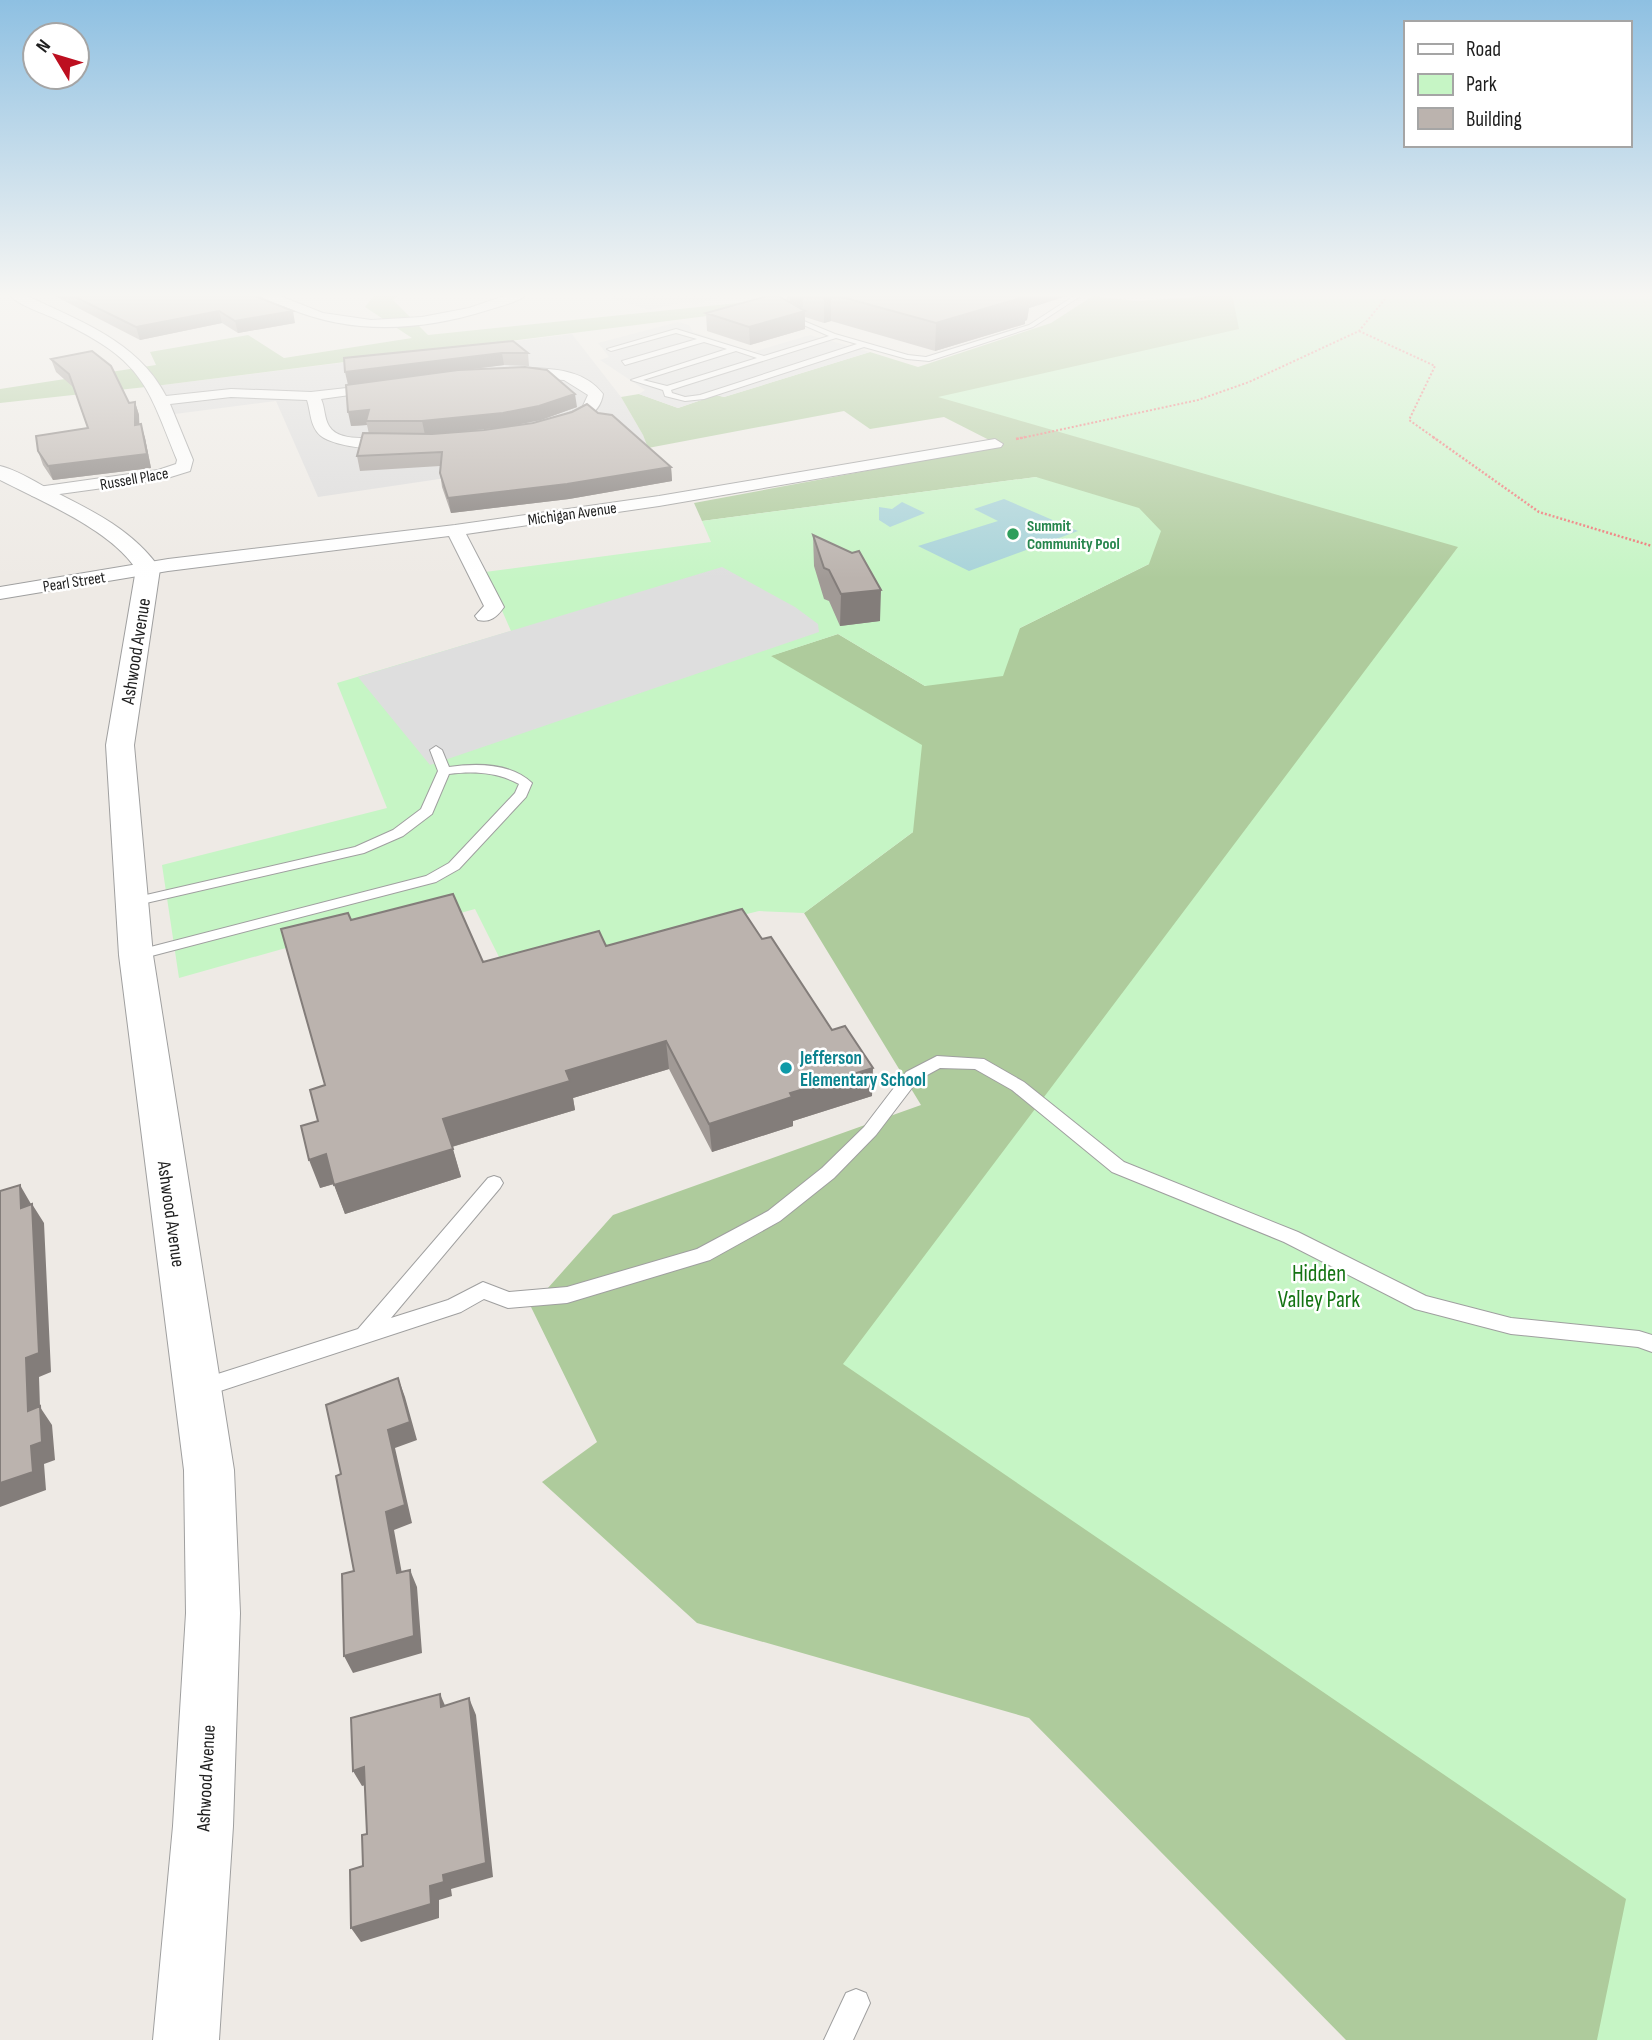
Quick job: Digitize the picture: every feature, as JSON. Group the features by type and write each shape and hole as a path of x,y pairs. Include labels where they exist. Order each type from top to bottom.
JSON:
{"street":[{"name":"Russell Place","path":"38,492 161,475 184,467 185,460 154,389"},
{"path":"159,401 232,393 311,396 361,389"},
{"path":"536,427 570,421 591,410 596,402 596,394 592,389"},
{"path":"311,396 317,405 322,429 330,435 368,443 418,442"},
{"name":"Michigan Avenue","path":"148,569 659,501 995,444"},
{"path":"0,472 132,548 148,569"},
{"path":"455,530 494,607 485,616"},
{"name":"Pearl Street","path":"0,593 148,569"},
{"name":"Ashwood Avenue","path":"148,569 120,745 136,954 209,1470 213,1613 203,1826 186,2040"}],"lane":[{"path":"667,389 668,394 685,399 725,389"},
{"path":"133,902 359,850 398,833 427,811 444,771 436,750"},
{"path":"136,954 431,879 454,866 521,794 526,783 511,774 492,768 444,771"},
{"path":"197,1390 454,1306 483,1290 508,1300 567,1295 703,1255 774,1216 828,1173 870,1131 912,1076 937,1062 978,1063 1018,1086 1118,1167 1291,1237 1422,1303 1511,1326 1639,1339 1652,1345"},
{"path":"365,1335 494,1183"},
{"path":"838,2040 856,2003"}],"path":[{"path":"995,444 1198,400 1229,389"},
{"path":"1424,389 1409,420 1539,512 1652,546"}],"shaded area":[{"path":"156,389 615,389 648,448 318,497 276,401 167,415"},
{"path":"749,389 724,397 716,395 678,408 639,394 645,390"},
{"path":"722,567 795,607 818,624 819,632 430,765 358,677"}],"green space":[{"path":"0,389 126,389 0,403"},
{"path":"749,389 1645,389 1652,2040 1346,2040 1029,1718 697,1623 542,1482 597,1442 531,1307 613,1215 921,1105 804,913 913,832 770,656 838,634 925,686 1020,628 1149,564 1036,477 702,521 694,503 1001,446 944,417 870,429 844,411 648,448 621,397 639,394 678,408 716,395 724,397"},
{"name":"Hidden Valley Park","path":"973,389 1652,389 1652,2040 1597,2040 1626,1899 843,1364 1458,547 938,397"},
{"path":"1036,477 1139,508 1161,531 1149,564 1020,628 1003,676 925,686 838,634 771,656 922,745 913,832 804,913 759,911 507,973 475,909 376,936 371,924 179,978 162,865 387,808 337,683 511,631 485,572 711,542 702,521"}],"water":[{"name":"Summit Community Pool","path":"1004,499 1078,531 969,571 918,546 998,521 974,509"},
{"path":"902,502 925,513 890,527 879,520 879,507 892,509"}],"building":[{"path":"74,389 122,389 129,403 135,402 135,425 141,424 147,454 48,466 38,451 36,436 88,428"},
{"path":"346,389 569,389 575,394 539,406 503,413 422,421 366,421 369,410 348,412"},
{"path":"587,404 598,413 612,415 671,467 567,484 448,498 440,473 442,452 357,456 363,433 432,434 484,430 533,423 572,412"},
{"path":"813,535 852,553 859,551 881,590 841,594 829,570 824,568"},
{"name":"Jefferson Elementary School","path":"453,894 483,962 599,931 606,946 742,909 762,939 771,937 832,1030 845,1026 873,1068 790,1093 792,1097 709,1124 666,1041 566,1071 570,1081 443,1119 453,1149 334,1185 326,1154 309,1160 301,1126 318,1121 310,1090 325,1085 281,929 348,913 351,920"},
{"path":"20,1185 21,1208 32,1204 39,1353 26,1358 28,1411 40,1406 42,1442 31,1446 33,1472 0,1483 0,1191"},
{"path":"398,1378 410,1422 388,1430 405,1505 386,1512 397,1573 410,1570 414,1636 344,1656 342,1574 354,1571 336,1476 341,1474 326,1405"},
{"path":"440,1694 441,1707 469,1698 486,1863 443,1875 444,1882 430,1886 431,1904 351,1928 350,1870 363,1866 362,1835 367,1834 364,1767 353,1771 351,1718"}],"place":[{"name":"Summit Community Pool","path":"1013,534"},
{"name":"Jefferson Elementary School","path":"786,1068"}]}
